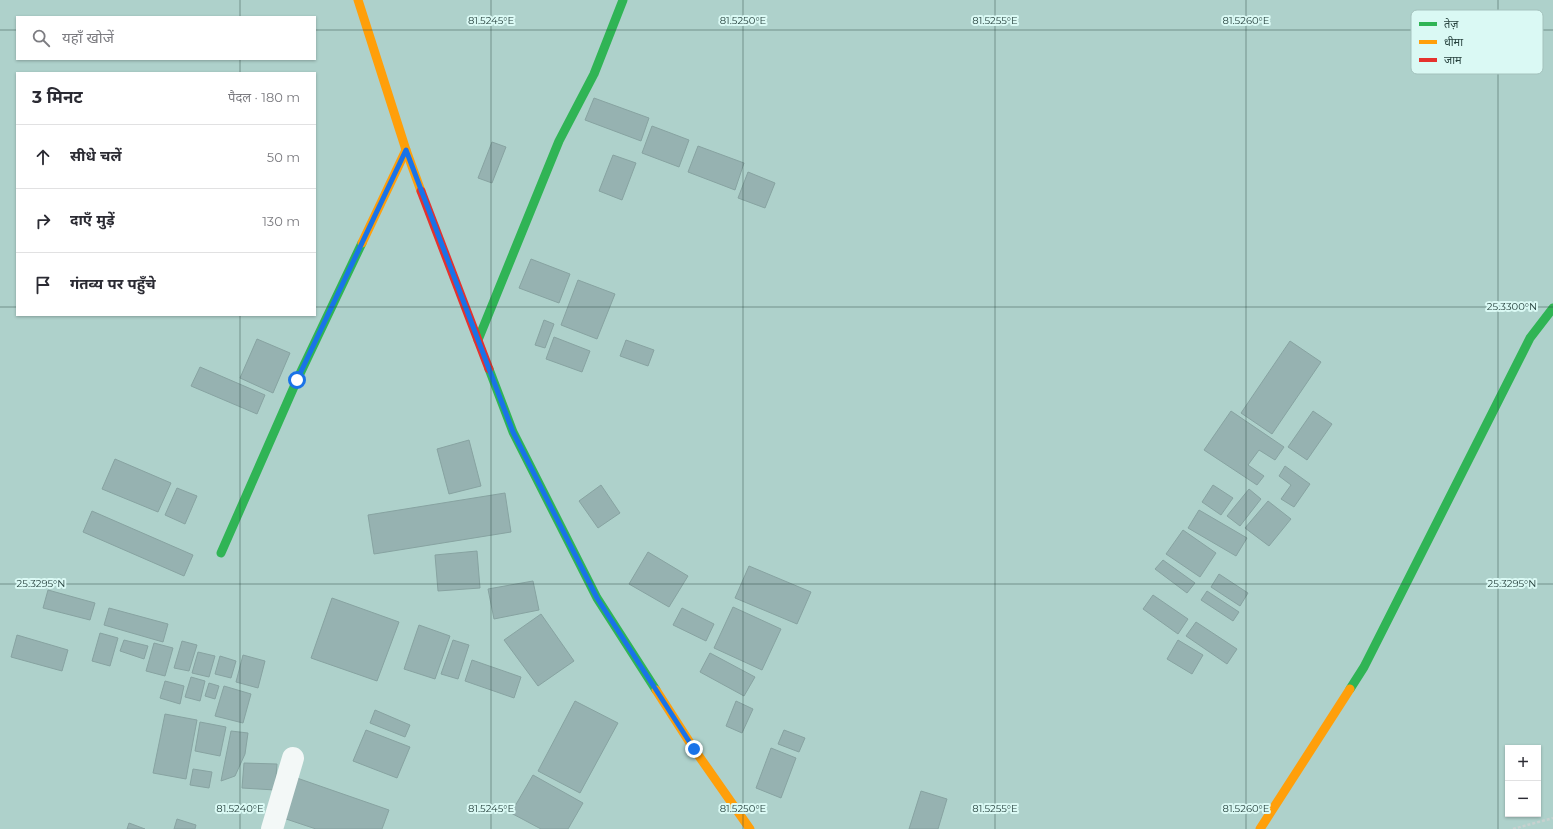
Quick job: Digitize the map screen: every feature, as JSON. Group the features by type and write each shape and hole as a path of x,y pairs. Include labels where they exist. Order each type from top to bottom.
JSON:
{"street":[{"path":"358,0 406,150 513,432 597,598 694,749 750,829"},
{"path":"478,340 559,141 594,74 623,0"},
{"path":"221,553 297,380 406,150"},
{"path":"1260,829 1364,667 1530,338 1553,308"},
{"path":"272,829 293,758"}],"path":[{"path":"1513,829 1553,818"}],"building":[{"path":"594,98 649,118 641,141 585,120"},
{"path":"652,126 689,140 679,167 642,153"},
{"path":"492,142 506,147 492,183 478,178"},
{"path":"698,146 744,163 735,190 688,172"},
{"path":"613,155 636,163 622,200 599,191"},
{"path":"748,172 775,183 765,208 738,198"},
{"path":"531,259 570,274 559,303 519,288"},
{"path":"578,280 615,294 597,339 561,325"},
{"path":"544,320 554,324 545,348 535,345"},
{"path":"554,337 590,351 582,372 546,359"},
{"path":"257,339 290,353 273,393 240,378"},
{"path":"626,340 654,350 648,366 620,356"},
{"path":"1290,341 1321,362 1272,434 1241,413"},
{"path":"200,367 265,395 257,414 191,386"},
{"path":"1231,411 1284,447 1275,460 1259,450 1248,465 1264,476 1257,485 1204,450"},
{"path":"1313,411 1332,424 1307,460 1288,447"},
{"path":"469,440 481,486 449,494 437,449"},
{"path":"115,459 171,483 158,512 102,489"},
{"path":"1285,466 1310,484 1294,507 1281,499 1291,485 1279,476"},
{"path":"601,485 620,513 598,528 579,501"},
{"path":"1213,485 1233,498 1221,515 1202,502"},
{"path":"177,488 197,496 185,524 165,515"},
{"path":"1249,489 1261,499 1240,526 1227,516"},
{"path":"505,493 511,532 374,554 368,515"},
{"path":"1268,501 1291,519 1269,546 1245,528"},
{"path":"1199,510 1247,538 1236,556 1188,528"},
{"path":"92,511 193,555 184,576 83,532"},
{"path":"1183,530 1216,553 1200,577 1166,554"},
{"path":"477,551 480,588 438,591 435,555"},
{"path":"648,552 688,576 669,607 629,584"},
{"path":"1163,560 1195,583 1187,593 1155,569"},
{"path":"749,566 811,592 797,624 735,598"},
{"path":"1219,574 1248,593 1240,606 1211,587"},
{"path":"533,581 539,610 494,619 488,589"},
{"path":"48,590 95,603 90,620 43,608"},
{"path":"1207,591 1239,612 1233,621 1201,600"},
{"path":"1153,595 1188,619 1178,634 1143,609"},
{"path":"332,598 399,622 377,681 311,658"},
{"path":"733,607 781,629 762,670 714,648"},
{"path":"109,608 168,624 163,642 104,625"},
{"path":"682,608 714,624 706,641 673,625"},
{"path":"541,614 574,661 538,686 504,640"},
{"path":"1196,622 1237,649 1227,664 1186,636"},
{"path":"419,625 450,636 435,679 404,669"},
{"path":"100,633 118,638 110,666 92,661"},
{"path":"17,635 68,650 62,671 11,657"},
{"path":"124,640 148,646 144,659 120,651"},
{"path":"453,640 469,645 458,679 441,674"},
{"path":"1178,640 1203,655 1192,674 1167,659"},
{"path":"182,641 197,645 189,671 174,668"},
{"path":"154,643 173,648 165,676 146,671"},
{"path":"198,652 215,656 209,677 192,673"},
{"path":"710,653 755,677 744,696 700,672"},
{"path":"243,655 265,661 258,688 236,682"},
{"path":"220,656 236,661 231,678 215,674"},
{"path":"472,660 521,677 514,698 465,681"},
{"path":"191,677 205,681 200,701 185,697"},
{"path":"165,681 184,686 180,704 160,698"},
{"path":"209,683 219,686 215,699 205,696"},
{"path":"224,686 251,694 243,723 215,716"},
{"path":"575,701 618,723 580,793 538,771"},
{"path":"736,701 753,709 742,733 726,726"},
{"path":"375,710 410,725 405,737 370,723"},
{"path":"165,714 197,720 186,779 153,773"},
{"path":"200,722 226,727 220,756 195,751"},
{"path":"366,730 410,747 397,778 353,761"},
{"path":"784,730 805,738 799,752 778,744"},
{"path":"231,731 248,733 245,754 235,776 221,781"},
{"path":"771,748 796,758 781,798 756,788"},
{"path":"244,763 277,764 275,790 242,788"},
{"path":"193,769 212,772 209,788 190,785"},
{"path":"533,775 583,803 568,829 541,829 511,813"},
{"path":"294,777 389,810 382,829 316,829 280,817"},
{"path":"921,791 947,799 938,829 909,829"},
{"path":"177,819 196,825 195,829 174,829"},
{"path":"129,823 145,829 127,829"}],"traffic: fast":[{"path":"478,340 559,141 594,74 623,0"},
{"path":"221,553 297,380 362,243"},
{"path":"1350,689 1364,667 1530,338 1553,308"},
{"path":"489,369 513,432 597,598 656,690"}],"traffic: slow":[{"path":"358,0 406,150 421,191"},
{"path":"362,243 406,150"},
{"path":"1260,829 1350,689"},
{"path":"656,690 694,749 750,829"}],"traffic: jam":[{"path":"421,191 489,369"}],"route":[{"path":"297,380 406,150 513,432 597,598 694,749"}]}
